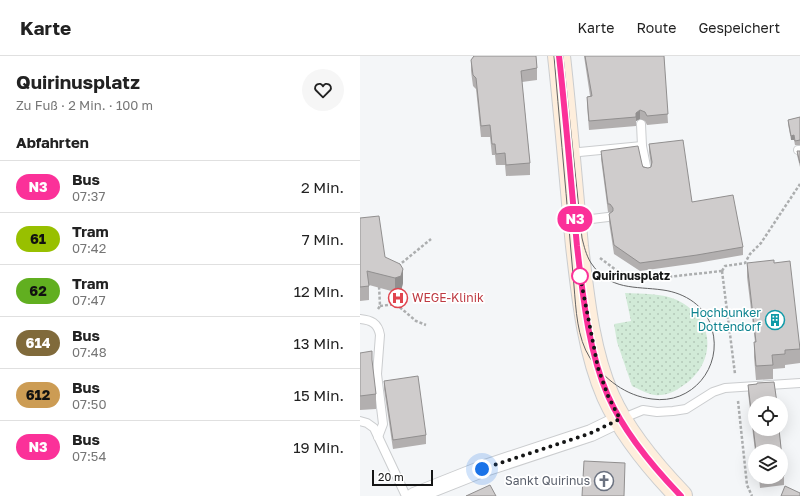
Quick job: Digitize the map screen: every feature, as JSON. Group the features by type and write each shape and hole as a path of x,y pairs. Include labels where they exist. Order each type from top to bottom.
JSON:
{"main road":[{"path":"559,56 584,300 598,368 608,396 620,419 648,458 681,496"}],"street":[{"path":"414,496 482,469 591,433 620,419"}],"lane":[{"path":"641,124 642,146 647,171"},
{"path":"569,153 642,146"},
{"path":"575,220 608,217"},
{"path":"360,319 370,320 376,324 380,335 377,374 383,424 378,437"},
{"path":"620,419 643,410 657,412 686,409 713,392 725,388 800,383"},
{"path":"360,421 367,423 374,428 406,496"}],"path":[{"path":"752,496 747,485 737,388 722,271 725,266 745,263 750,254 761,243 800,184"},
{"path":"391,268 398,266 431,239"},
{"path":"598,257 616,270 635,278 649,279 722,271"},
{"path":"370,320 380,306 380,278"},
{"path":"395,292 396,304 416,321 426,325"},
{"path":"380,306 396,304"},
{"path":"729,326 753,328"}],"green space":[{"path":"625,293 651,294 677,300 690,309 700,319 706,331 708,344 706,356 700,369 691,380 670,393 655,395 646,393 632,386 617,342 614,324 631,321"}],"building":[{"path":"474,56 536,56 537,68 521,71 530,163 506,165 505,153 496,154 495,144 492,144 490,125 481,126 476,78 473,75 471,60"},
{"path":"585,56 664,56 668,114 647,116 645,112 640,110 636,113 636,117 589,121 587,97 592,96"},
{"path":"800,117 800,140 795,141 794,135 791,136 788,120"},
{"path":"683,140 692,202 733,195 743,247 640,263 614,245 609,214 613,211 613,208 610,204 608,204 601,151 638,146 643,167 648,168 651,167 652,162 649,144"},
{"path":"797,151 800,151 800,163"},
{"path":"379,216 385,257 400,264 403,269 401,276 395,278 367,271 369,286 360,287 360,218"},
{"name":"Hochbunker Dottendorf","path":"774,260 774,263 790,261 800,349 785,350 785,354 772,355 773,365 756,366 754,342 756,342 747,263"},
{"path":"372,351 376,394 360,396 360,353"},
{"path":"418,376 426,435 393,440 384,381"},
{"path":"774,382 776,396 749,396 748,385"},
{"path":"754,436 780,436 781,444 755,444"},
{"name":"Sankt Quirinus","path":"584,461 625,463 624,496 582,496"},
{"path":"490,485 496,496 466,496"},
{"path":"785,486 800,493 800,496 781,496"}],"tram line":[{"path":"554,56 576,304 582,342 590,358 602,373 616,385 625,390 633,394 652,399 667,399 680,396 691,390 701,380 708,369 713,357 714,343 712,329 700,307 687,298 679,294 663,290 624,286 615,283 598,272 589,260 582,238 563,56"}],"bus line":[{"name":"N3","path":"559,56 580,276 589,329 598,368 608,396 620,419 648,458 681,496"}],"place":[{"name":"Quirinusplatz","path":"580,276"},
{"name":"WEGE-Klinik","path":"398,298"},
{"name":"Hochbunker Dottendorf","path":"775,320"},
{"name":"Sankt Quirinus","path":"604,481"}],"route":[{"path":"482,469 591,433 620,419 608,396 598,368 589,329 580,276"}]}
